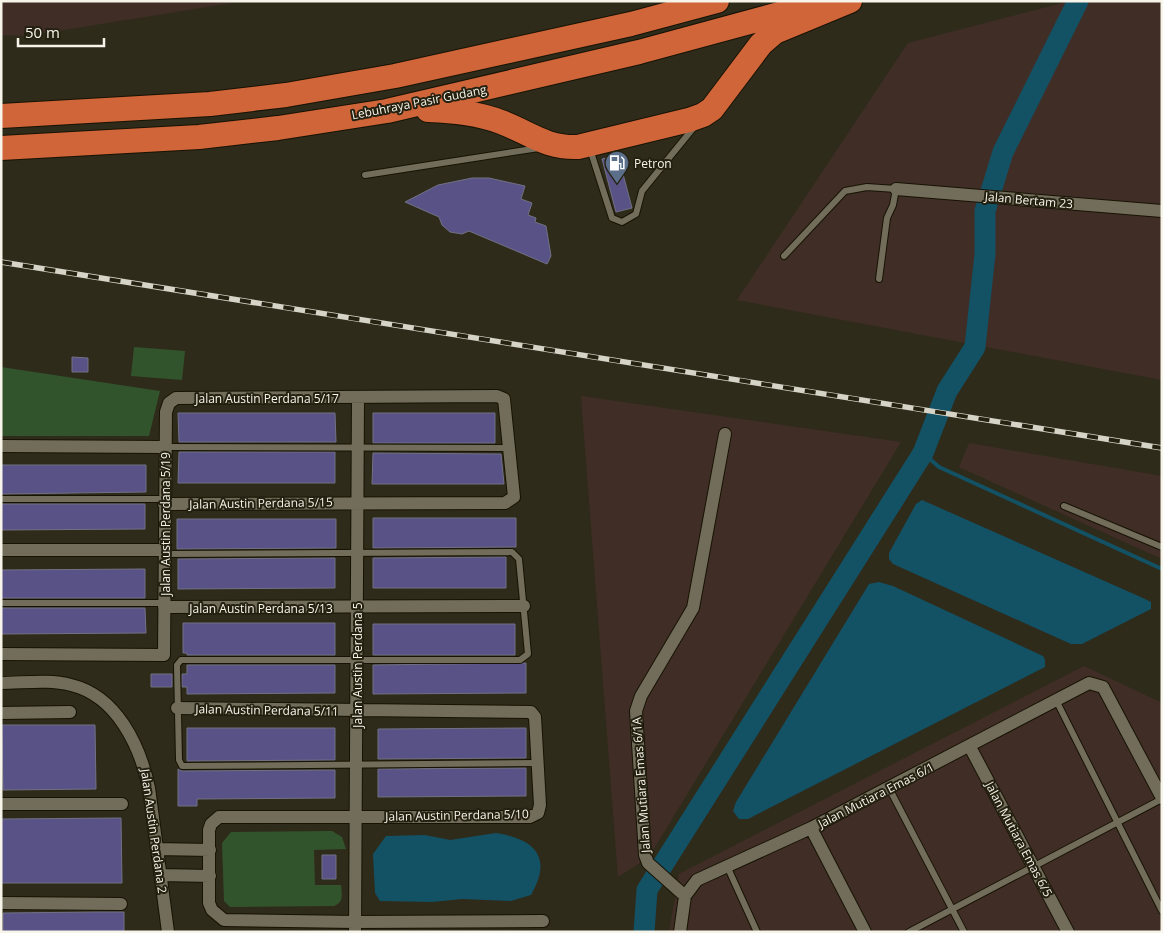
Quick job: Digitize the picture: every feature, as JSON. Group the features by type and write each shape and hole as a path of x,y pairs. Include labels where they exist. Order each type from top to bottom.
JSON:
{"highway":[{"path":"1,116 210,104 286,95 395,76 632,24 717,1"},
{"name":"Lebuhraya Pasir Gudang","path":"4,148 199,137 278,128 387,111 629,54 827,1"},
{"path":"387,111 430,110 481,116 502,122 553,146 563,148 589,144 689,120 705,114 712,109 761,44 775,32 850,1"}],"street":[{"name":"Jalan Bertam 23","path":"896,189 1162,211"},
{"name":"Jalan Austin Perdana 5/17","path":"176,398 501,397 504,400 510,448"},
{"name":"Jalan Austin Perdana 5/19","path":"1,654 164,655 164,447 166,412 169,403 176,398"},
{"name":"Jalan Austin Perdana 5","path":"355,927 358,398"},
{"name":"Jalan Mutiara Emas 6/1A","path":"686,896 652,866 645,855 637,705 693,608 725,434"},
{"path":"1,446 164,447"},
{"name":"Jalan Austin Perdana 5/15","path":"164,501 505,503 514,497 510,448"},
{"path":"1,550 164,552"},
{"name":"Jalan Austin Perdana 5/13","path":"164,605 357,608 524,606"},
{"name":"Jalan Austin Perdana 2","path":"1,682 69,684 88,691 114,713 137,747 149,788 168,932"},
{"name":"Jalan Mutiara Emas 6/1","path":"686,896 697,880 811,828 1089,684 1102,686 1162,799"},
{"name":"Jalan Austin Perdana 5/11","path":"177,708 357,711 525,710 531,712 535,717 538,763"},
{"path":"1,713 70,712"},
{"name":"Jalan Mutiara Emas 6/5","path":"970,747 1068,932"},
{"name":"Jalan Austin Perdana 5/10","path":"356,816 530,817 538,813 540,805 538,763"},
{"path":"1,804 122,804"},
{"path":"356,816 219,817 211,824 209,830 209,903 212,910 224,920 355,927 543,921"},
{"path":"811,828 865,932"},
{"path":"158,852 210,853"},
{"path":"161,878 210,879"},
{"path":"680,932 686,896"},
{"path":"1,903 121,904"}],"lane":[{"path":"589,144 612,218 616,222 622,222 629,220 636,214 642,191 705,114"},
{"path":"365,175 553,146"},
{"path":"784,256 845,191 867,187 896,189 893,205 887,218 880,279"},
{"path":"164,447 510,448"},
{"path":"1,499 164,501"},
{"path":"1064,506 1162,547"},
{"path":"164,552 357,554 512,552 519,559 524,606 528,654 520,660 181,660 177,665 177,708 179,760 182,766 538,763"},
{"path":"1,603 164,605"},
{"path":"1057,702 1162,911"},
{"path":"889,788 964,932"},
{"path":"909,932 1162,799"},
{"path":"727,866 757,932"}],"shaded area":[{"path":"1,1 244,1 26,36 1,35"},
{"path":"1070,1 1162,1 1162,380 737,300 908,43"},
{"path":"581,396 901,442 649,857 618,877"},
{"path":"969,443 1162,476 1162,559 959,467"},
{"path":"1084,666 1162,703 1162,932 669,932 679,874"}],"green space":[{"path":"134,347 185,351 182,380 131,376"},
{"path":"1,367 160,391 149,436 1,436"},
{"path":"332,831 342,837 346,849 314,850 315,885 341,885 342,898 334,906 230,907 224,901 222,843 231,832"}],"water":[{"path":"922,500 1143,598 1151,602 1151,609 1082,644 1071,644 893,564 889,559 889,553 916,504"},
{"path":"879,582 893,586 1043,656 1045,667 748,819 739,819 733,811 736,802 869,584"},
{"path":"496,833 521,840 530,845 536,852 540,860 540,870 531,895 511,901 462,899 432,902 380,901 375,893 373,854 386,836 425,835 450,840"}],"building":[{"name":"Petron","path":"618,155 632,208 616,212 602,159"},
{"path":"472,178 489,178 525,186 521,199 532,203 528,215 536,218 535,222 546,226 551,256 547,264 469,231 462,234 450,232 442,225 439,217 405,202 438,185"},
{"path":"72,357 88,358 88,372 72,372"},
{"path":"178,413 335,413 336,442 179,442"},
{"path":"373,413 495,413 495,443 373,443"},
{"path":"179,452 335,452 335,483 178,483"},
{"path":"373,453 501,454 504,484 372,484"},
{"path":"1,465 146,465 146,492 1,494"},
{"path":"1,504 145,504 145,529 1,530"},
{"path":"373,518 516,518 516,547 373,548"},
{"path":"177,519 336,519 336,548 177,549"},
{"path":"506,557 506,588 373,588 373,558"},
{"path":"335,558 335,588 178,589 178,559"},
{"path":"145,569 145,598 1,598 1,570"},
{"path":"1,608 145,608 146,633 1,634"},
{"path":"183,623 335,623 335,655 187,655 187,653 183,653"},
{"path":"373,624 515,624 515,655 373,655"},
{"path":"526,663 526,693 373,694 373,665"},
{"path":"187,665 335,665 335,693 187,694 187,687 182,687 182,674 187,674"},
{"path":"151,674 172,674 172,687 151,687"},
{"path":"2,725 95,725 96,789 3,790"},
{"path":"187,728 335,728 335,760 187,761"},
{"path":"526,728 526,758 378,759 378,729"},
{"path":"526,768 526,796 378,797 378,769"},
{"path":"178,769 182,771 335,770 335,798 197,799 197,806 178,806"},
{"path":"121,818 122,883 1,883 1,819"},
{"path":"322,855 336,855 336,879 322,879"},
{"path":"124,912 124,932 3,932 3,913"}],"waterway":[{"path":"644,932 647,890 923,453 947,391 975,347 985,254 985,211 1003,152 1078,1"},
{"path":"923,453 939,467 1162,569"}],"railway":[{"path":"1,262 1162,448"}],"place":[{"name":"Petron","path":"617,184"}]}
